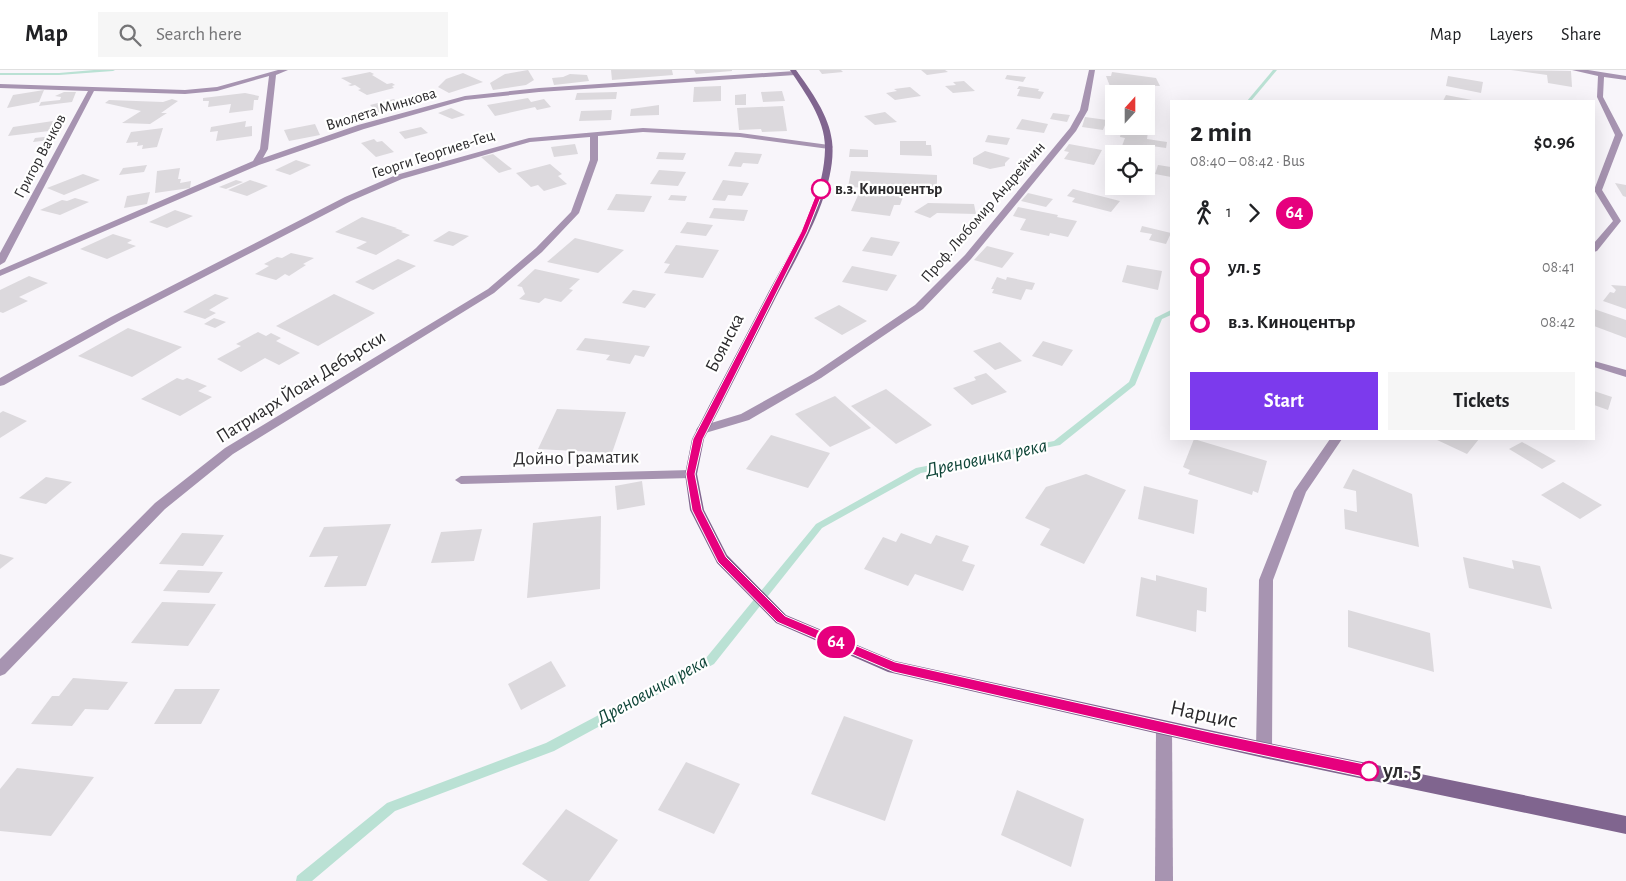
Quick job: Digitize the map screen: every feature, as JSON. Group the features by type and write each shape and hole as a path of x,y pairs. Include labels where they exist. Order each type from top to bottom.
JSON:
{"main road":[{"name":"Боянска","path":"781,619 722,560 697,510 691,474 698,439 702,430 804,232 824,182 829,147 826,129 812,98 794,71"},
{"name":"Нарцис","path":"781,619 894,667 1264,750 1626,825"}],"street":[{"path":"0,86 185,92 217,89 285,70"},
{"name":"Проф. Любомир Андрейчин","path":"702,430 745,417 816,376 919,307 968,257 1073,129 1084,110 1092,70"},
{"path":"1575,70 1626,78"},
{"name":"Виолета Минкова","path":"0,273 256,163 361,127 465,98 539,90 794,71"},
{"path":"256,163 264,149 273,73"},
{"path":"1595,248 1622,220 1598,190 1619,135 1600,97 1601,74"},
{"name":"Григор Вачков","path":"0,262 92,89"},
{"name":"Георги Георгиев-Гец","path":"0,383 116,319 348,199 399,177 529,140 594,133 643,130 740,135 829,147"},
{"name":"Патриарх Йоан Дебърски","path":"0,669 160,506 229,451 491,291 539,250 575,213 594,160 594,133"},
{"path":"1595,364 1626,374"},
{"path":"1264,750 1266,580 1300,491 1335,440"},
{"name":"Дойно Граматик","path":"461,480 691,474"},
{"path":"1164,728 1164,881"}],"building":[{"path":"528,70 534,80 526,85 493,90 490,83 505,74"},
{"path":"611,70 672,70 673,75 612,80"},
{"path":"694,70 732,70 732,71 696,74"},
{"path":"819,70 841,70 843,72 822,74"},
{"path":"921,70 945,70 948,72 927,75"},
{"path":"1511,70 1571,71 1572,87 1548,83 1547,75"},
{"path":"370,72 387,84 392,83 395,85 392,86 394,88 367,95 358,90 361,89 355,85 348,85 352,84 341,78"},
{"path":"1112,72 1156,78 1160,86 1109,85 1106,76 1111,76"},
{"path":"463,73 483,82 449,93 438,87 446,79"},
{"path":"570,74 587,75 589,81 554,85 552,78"},
{"path":"1007,75 1026,77 1023,82 1005,79"},
{"path":"1448,76 1483,82 1481,93 1446,86"},
{"path":"964,81 975,91 953,93 945,86 956,85 953,82"},
{"path":"721,86 721,101 693,102 694,87"},
{"path":"1019,86 1039,89 1038,91 1044,92 1040,99 1017,96 1020,89 1017,89"},
{"path":"910,87 921,96 895,100 886,93 897,91 894,89"},
{"path":"44,90 39,102 7,108 13,95"},
{"path":"782,91 785,101 763,102 761,92"},
{"path":"64,92 76,92 72,102 39,106 41,102 60,100 61,97 55,96"},
{"path":"617,92 616,99 575,100 577,93"},
{"path":"245,93 259,96 258,100 254,100 253,110 229,113 231,104 208,107 209,101 203,101 203,98"},
{"path":"746,94 746,105 735,105 735,95"},
{"path":"1446,95 1472,100 1444,100"},
{"path":"528,98 531,102 544,99 551,107 537,110 535,107 495,116 487,105"},
{"path":"172,99 178,101 161,113 167,113 150,124 122,123 141,111 105,103 109,100 163,102"},
{"path":"394,99 402,107 378,113 370,105"},
{"path":"659,105 659,115 630,116 631,109"},
{"path":"783,106 787,131 762,132 761,129 739,130 737,108"},
{"path":"451,108 465,115 452,119 438,113"},
{"path":"612,110 611,120 579,121 581,111"},
{"path":"885,112 897,122 875,125 864,116"},
{"path":"1053,113 1070,115 1067,122 1050,119"},
{"path":"1085,117 1105,120 1103,130 1082,127"},
{"path":"1022,119 1048,124 1044,133 1016,129"},
{"path":"53,121 49,131 8,136 13,127"},
{"path":"246,121 245,127 252,126 252,136 216,141 218,131 210,132 211,127"},
{"path":"315,124 320,135 289,141 284,130"},
{"path":"421,127 428,133 405,139 399,132"},
{"path":"163,128 157,147 142,149 143,145 137,146 138,142 126,143 131,132"},
{"path":"988,135 1010,138 1007,145 985,142"},
{"path":"1120,135 1148,135 1147,139 1167,142 1166,148 1155,145 1122,145 1125,138 1120,137"},
{"path":"53,136 51,140 33,142 35,138"},
{"path":"374,139 377,142 382,141 394,152 376,157 361,143"},
{"path":"900,141 926,141 926,145 931,145 932,156 900,155"},
{"path":"575,144 578,154 554,157 551,147"},
{"path":"1069,144 1102,150 1094,165 1064,159 1069,152 1064,151"},
{"path":"850,149 868,150 868,157 849,157"},
{"path":"985,151 1010,158 1005,163 1005,166 990,169 973,164 973,158"},
{"path":"659,152 686,153 683,160 656,159"},
{"path":"735,152 762,154 758,164 743,163 741,167 728,166"},
{"path":"493,154 512,169 499,173 481,157"},
{"path":"296,160 311,165 290,175 275,170"},
{"path":"550,164 562,174 558,176 567,184 544,191 538,185 531,187 516,173"},
{"path":"147,165 144,172 119,175 123,168"},
{"path":"1158,165 1170,167 1170,177 1155,174"},
{"path":"180,168 178,179 181,179 180,183 191,181 190,188 155,193 157,171"},
{"path":"659,170 686,172 678,186 650,184"},
{"path":"851,171 937,175 937,191 848,187"},
{"path":"83,174 100,180 64,195 47,188"},
{"path":"236,180 243,182 226,189 219,187"},
{"path":"250,180 268,186 247,196 228,190"},
{"path":"723,180 749,183 742,196 728,195 725,201 712,200"},
{"path":"1615,183 1626,185 1626,197 1623,196"},
{"path":"1073,189 1120,201 1111,212 1072,202 1075,198 1067,196"},
{"path":"860,191 903,197 900,205 894,205 890,216 851,211"},
{"path":"150,192 147,204 124,208 127,196"},
{"path":"1028,193 1053,199 1046,207 1021,201"},
{"path":"616,194 652,196 644,212 607,210"},
{"path":"671,195 687,196 685,201 668,200"},
{"path":"75,198 89,202 60,215 40,210 62,200 67,201"},
{"path":"928,203 974,204 976,214 937,213 930,218 914,212"},
{"path":"1018,207 1077,221 1068,237 1050,233 1049,236 1020,230 1026,219 1013,216"},
{"path":"714,208 748,210 744,221 709,218"},
{"path":"175,210 193,216 167,228 149,222"},
{"path":"362,217 397,228 395,228 410,235 376,255 356,248 367,242 335,232"},
{"path":"687,222 713,225 706,236 680,233"},
{"path":"1142,226 1170,233 1170,235 1166,244 1149,240 1152,234 1140,232"},
{"path":"449,231 469,236 453,246 433,241"},
{"path":"113,234 132,240 127,243 136,246 107,259 80,249"},
{"path":"871,237 900,242 892,256 862,251"},
{"path":"575,238 624,250 598,273 547,262"},
{"path":"676,245 719,250 703,278 664,273 670,264 664,263"},
{"path":"987,246 1014,253 1002,268 974,260"},
{"path":"291,253 314,258 303,264 306,265 289,276 285,274 276,280 255,274 269,266 264,264 277,257 282,258"},
{"path":"398,259 416,266 373,290 355,282"},
{"path":"1127,265 1162,271 1158,290 1122,282"},
{"path":"852,266 897,275 887,291 842,282"},
{"path":"535,269 580,279 569,289 573,290 561,302 545,298 539,303 519,299 525,294 522,287 517,286"},
{"path":"29,276 48,283 19,297 28,301 3,313 0,312 0,290"},
{"path":"997,277 1006,280 1007,277 1035,283 1032,290 1026,289 1021,300 992,293 994,289 991,289"},
{"path":"1611,285 1626,286 1626,309 1603,301 1610,292 1614,293 1616,290"},
{"path":"633,290 656,294 645,308 622,303"},
{"path":"215,294 229,298 209,310 216,313 205,319 183,312"},
{"path":"334,294 375,313 318,346 276,326"},
{"path":"839,305 867,321 842,335 814,318"},
{"path":"1595,309 1626,320 1626,338 1595,326"},
{"path":"214,318 226,322 215,328 204,324"},
{"path":"128,328 182,347 132,377 78,356"},
{"path":"258,332 266,336 271,333 281,338 276,341 300,353 279,365 265,358 241,372 217,359 241,346 236,344"},
{"path":"585,338 650,346 644,357 635,355 630,364 606,360 610,355 576,350"},
{"path":"1043,341 1073,350 1062,366 1032,356"},
{"path":"1000,342 1022,361 995,370 973,351"},
{"path":"986,373 1007,392 972,405 953,388 976,380 974,377"},
{"path":"177,378 183,380 187,378 207,386 198,391 212,397 180,416 141,399"},
{"path":"886,389 932,425 896,444 851,406"},
{"path":"1595,391 1612,397 1608,410 1595,405"},
{"path":"835,396 871,428 830,447 795,414"},
{"path":"557,409 626,412 612,453 538,449"},
{"path":"3,411 27,421 0,438 0,413"},
{"path":"771,435 830,453 808,488 746,469"},
{"path":"1194,440 1267,461 1258,493 1253,491 1252,495 1188,474 1190,470 1183,467"},
{"path":"1437,440 1478,440 1467,454"},
{"path":"1522,442 1556,461 1542,469 1509,449"},
{"path":"1353,469 1412,494 1419,547 1345,529 1344,509 1357,512 1356,491 1343,488"},
{"path":"1086,474 1126,490 1084,564 1040,545 1050,529 1025,518 1046,487"},
{"path":"46,477 72,482 46,504 19,498"},
{"path":"642,481 645,505 617,510 615,486"},
{"path":"1563,482 1602,505 1580,519 1541,495"},
{"path":"1144,486 1198,500 1194,534 1138,519"},
{"path":"601,516 600,589 527,598 533,523"},
{"path":"391,524 366,586 324,587 338,556 309,557 324,527"},
{"path":"482,529 474,561 431,563 441,532"},
{"path":"182,533 224,535 203,566 159,564"},
{"path":"901,533 931,544 936,535 969,546 962,561 975,565 963,591 915,574 908,586 864,569 883,537 896,542"},
{"path":"0,554 14,558 0,569"},
{"path":"1463,557 1514,569 1512,560 1540,566 1552,609 1469,588"},
{"path":"178,570 223,572 209,593 163,591"},
{"path":"1156,575 1207,588 1206,612 1197,610 1196,632 1136,616 1141,577 1156,581"},
{"path":"162,602 216,604 188,646 131,643"},
{"path":"1348,610 1430,633 1434,672 1348,647"},
{"path":"551,661 566,686 521,710 508,684"},
{"path":"73,678 128,682 108,710 85,709 72,726 31,724 52,696 59,696"},
{"path":"175,689 220,689 201,724 154,724"},
{"path":"844,716 913,740 885,821 811,794"},
{"path":"686,762 740,784 714,834 658,810"},
{"path":"17,768 94,777 51,836 0,831 0,789"},
{"path":"1017,790 1084,819 1071,867 1001,835"},
{"path":"566,809 618,840 589,881 548,881 522,864"}],"waterway":[{"path":"0,74 59,74 113,70"},
{"name":"Дреновичка река","path":"1250,100 1275,70"},
{"name":"Дреновичка река","path":"302,881 391,807 550,747 710,661 819,526 919,470 1057,443 1132,383 1159,318 1170,312"}],"bus line":[{"name":"64","path":"821,189 804,232 698,439 691,474 697,510 722,560 781,619 894,667 1264,750 1369,771"}],"place":[{"name":"в.з. Киноцентър","path":"821,189"},
{"name":"ул. 5","path":"1369,771"}]}
